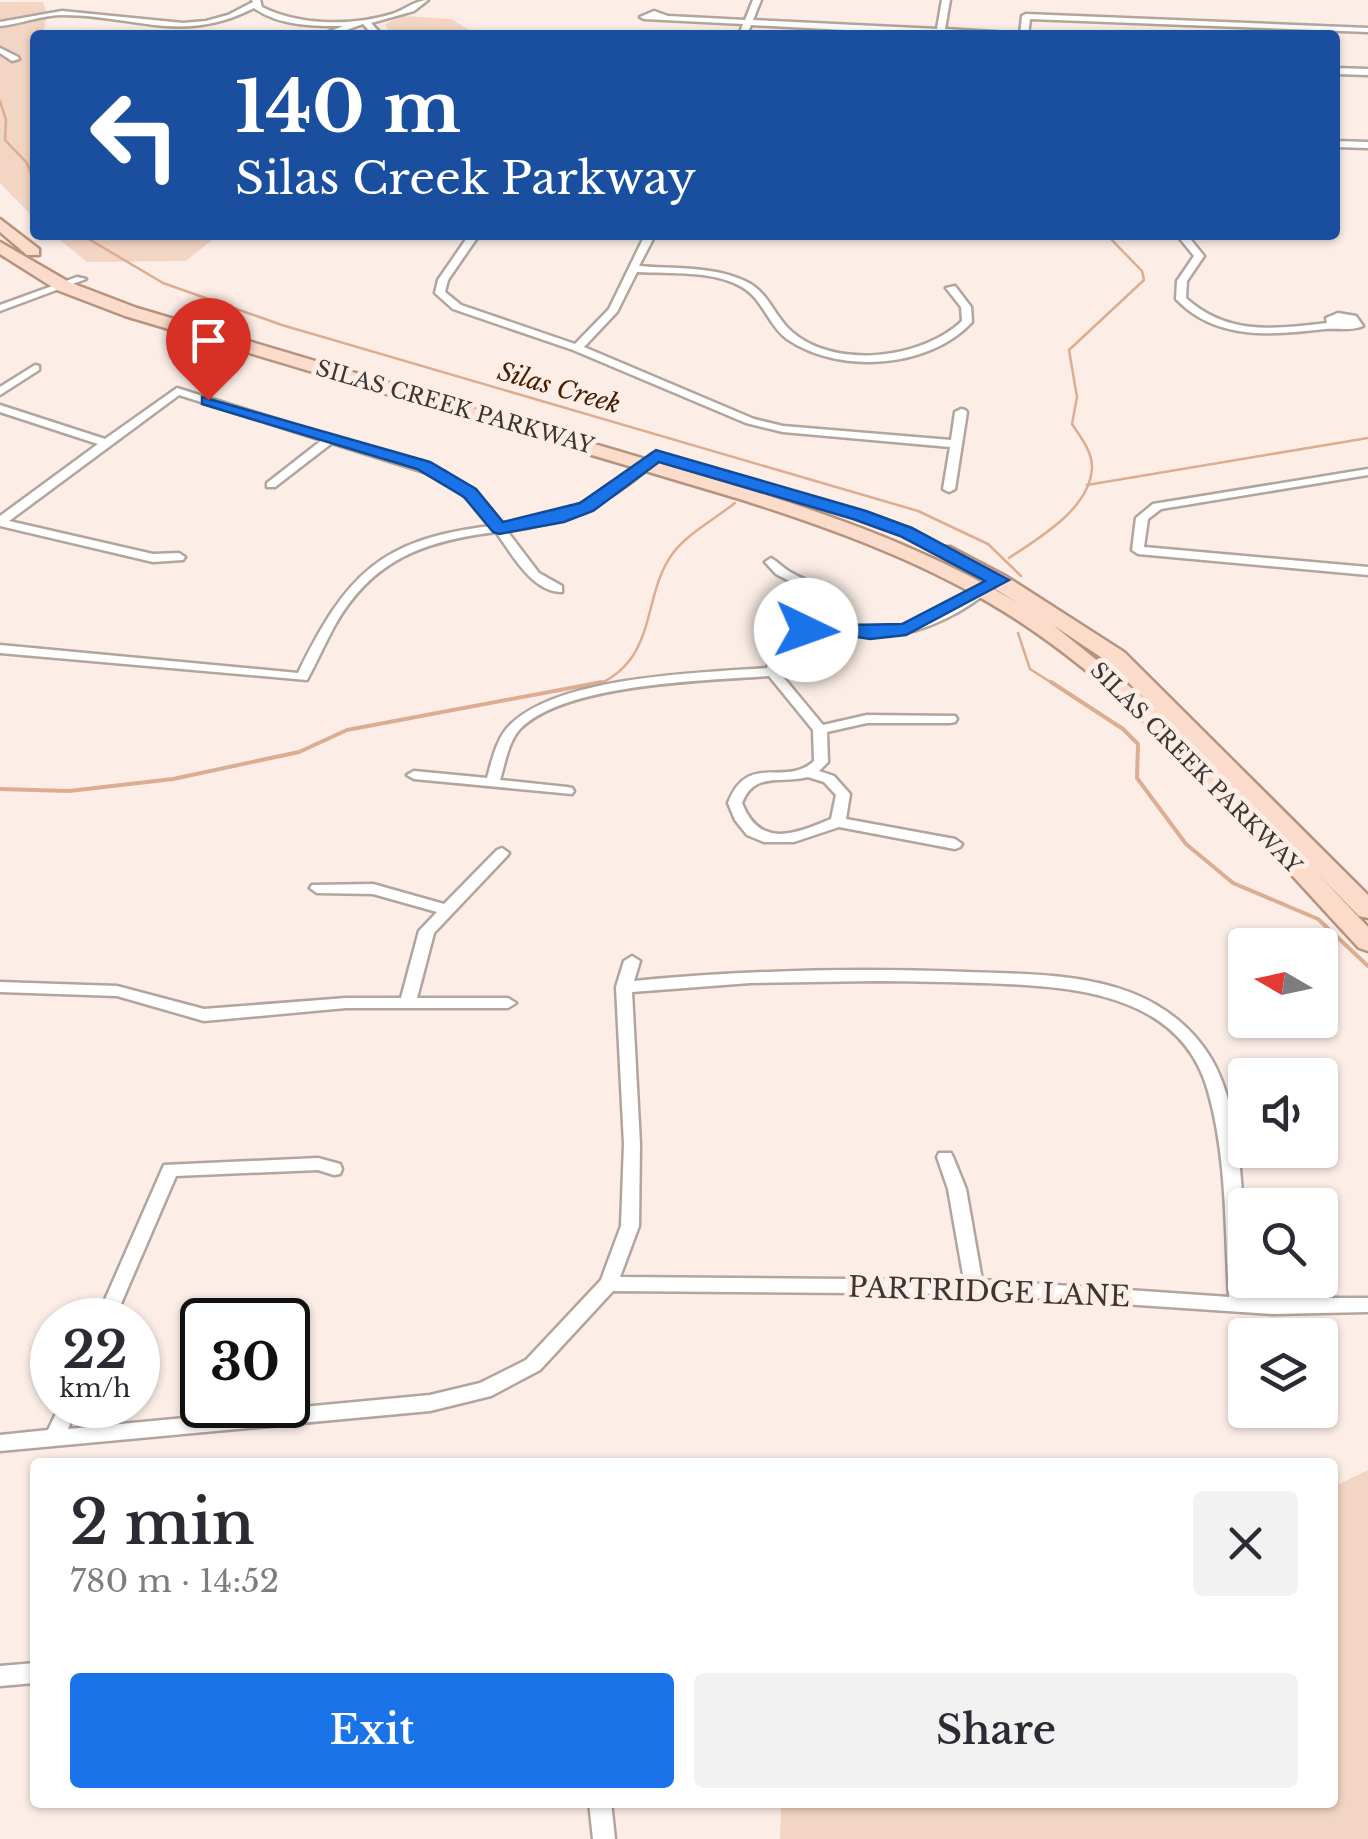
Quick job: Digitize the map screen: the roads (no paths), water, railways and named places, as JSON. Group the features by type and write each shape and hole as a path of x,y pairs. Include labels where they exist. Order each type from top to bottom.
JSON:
{"main road":[{"name":"SILAS CREEK PARKWAY","path":"0,224 72,283"},
{"name":"SILAS CREEK PARKWAY","path":"0,247 149,317 650,460 862,531 991,586 1116,656 1368,910"},
{"name":"SILAS CREEK PARKWAY","path":"991,586 1122,690 1368,942"}],"street":[{"path":"338,30 410,10 424,0"},
{"path":"745,30 756,0"},
{"path":"941,30 946,0"},
{"path":"0,24 55,14 116,17 181,29 205,25 255,2 264,12 293,22 364,20 373,30"},
{"path":"1025,30 1026,16 1272,30 1368,30"},
{"path":"666,18 888,30"},
{"path":"0,50 15,59"},
{"path":"1340,70 1368,72"},
{"path":"1340,144 1368,145"},
{"path":"471,240 444,280 440,293 446,300 577,348 750,421 782,429 955,444"},
{"path":"577,348 602,326 648,240"},
{"path":"1186,240 1199,256 1182,280 1181,299 1205,319 1267,332 1332,324"},
{"path":"634,269 738,282 756,290 781,329 797,341 853,355 888,356 947,341 967,322 966,307 951,288"},
{"path":"0,308 72,283"},
{"path":"0,392 35,368"},
{"path":"0,522 176,391 441,474 470,493 535,576 558,589"},
{"path":"0,408 106,443"},
{"path":"950,489 961,412"},
{"path":"271,484 332,438"},
{"path":"0,650 302,677 336,609 364,576 435,539 564,516 587,507 650,460"},
{"path":"1368,472 1157,506 1142,518 1138,550 1368,571"},
{"path":"0,522 153,558 179,557"},
{"path":"772,562 784,574 832,598 836,607 832,628"},
{"path":"772,672 777,647 787,636 832,628 859,633 906,629 991,586"},
{"path":"772,672 820,730 822,762 808,772 761,776 746,782 735,803 743,822 759,834 788,840 812,836 838,822 955,844"},
{"path":"492,783 512,732 538,712 630,686 772,672"},
{"path":"820,730 867,719 950,719"},
{"path":"808,772 840,788 843,808 838,822"},
{"path":"414,775 567,791"},
{"path":"407,1004 427,931 502,853"},
{"path":"317,888 372,889 445,909"},
{"path":"0,1443 462,1397 533,1364 609,1284 630,1226 624,987 632,961"},
{"path":"624,987 765,975 981,978 1086,986 1150,1008 1196,1048 1212,1077 1225,1149 1238,1305"},
{"path":"0,987 117,991 204,1015 346,1002 508,1003"},
{"path":"945,1157 958,1189 974,1287"},
{"path":"115,1298 170,1170 318,1164 334,1169"},
{"name":"PARTRIDGE LANE","path":"609,1284 974,1287 1238,1305 1368,1306"},
{"path":"54,1438 59,1428"},
{"path":"0,1676 30,1673"},
{"path":"601,1808 604,1839"}],"waterway":[{"name":"Silas Creek","path":"0,101 6,120 5,140 30,171"},
{"name":"Silas Creek","path":"90,240 163,283 282,325 918,511 988,544 1021,576"},
{"path":"1088,485 1090,455 1072,424 1077,397 1069,350 1144,280 1142,271 1112,240"},
{"path":"1088,485 1368,438"},
{"path":"1009,558 1073,509 1088,485"},
{"path":"602,682 631,659 640,643 656,588 673,553 735,503"},
{"name":"Silas Creek","path":"1018,633 1030,669 1055,685"},
{"path":"0,789 69,791 173,779 299,752 347,730 602,682"},
{"path":"597,685 602,682"},
{"name":"Silas Creek","path":"1051,682 1123,729 1138,744 1137,778 1186,844 1233,883 1318,919 1368,966"}]}
